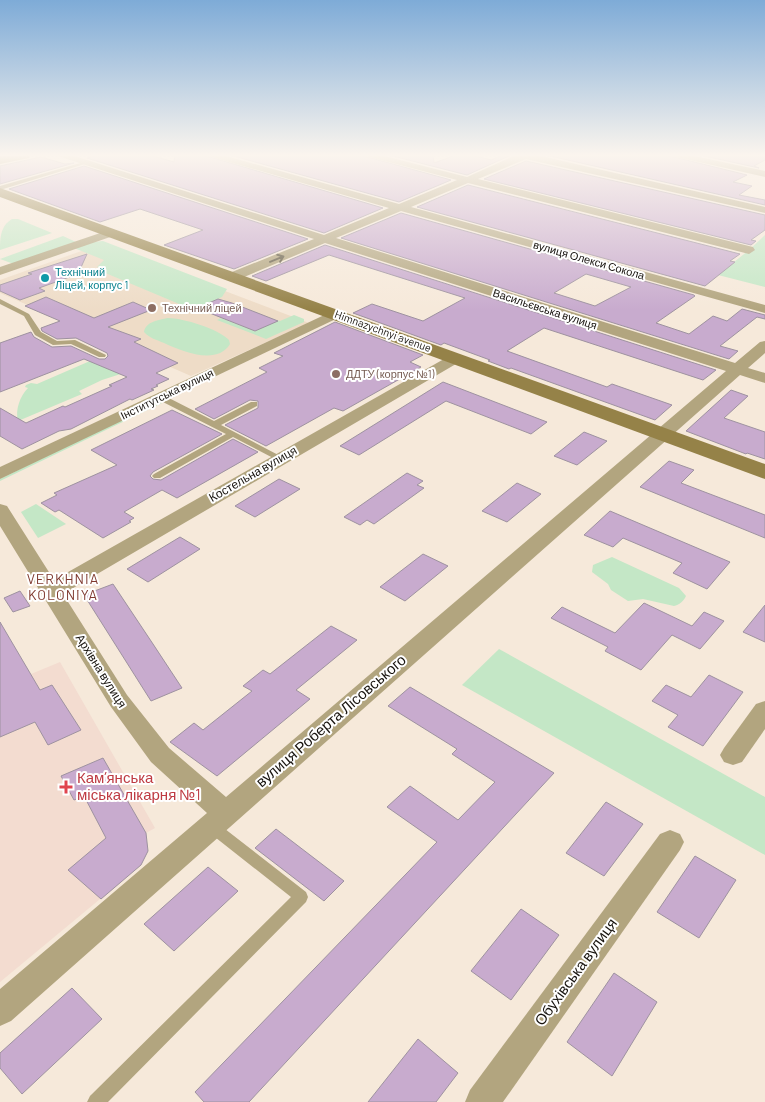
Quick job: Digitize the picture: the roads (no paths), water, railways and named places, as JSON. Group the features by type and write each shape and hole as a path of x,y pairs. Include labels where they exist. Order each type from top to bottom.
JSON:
{"main road":[{"name":"Himnazychnyi avenue","path":"39,206 765,472"}],"street":[{"name":"Васильєвська вулиця","path":"223,206 765,378"},
{"name":"вулиця Олекси Сокола","path":"396,206 765,309"},
{"path":"232,277 406,206"},
{"path":"570,206 750,250"},
{"path":"749,206 765,210"},
{"path":"0,270 112,233"},
{"name":"Інститутська вулиця","path":"0,474 335,314"},
{"name":"вулиця Роберта Лісовського","path":"0,1010 765,345"},
{"name":"Костельна вулиця","path":"50,592 456,358"},
{"name":"Архівна вулиця","path":"0,510 119,702 160,755 218,819"},
{"path":"733,755 765,710"},
{"name":"Обухівська вулиця","path":"482,1102 670,842"}],"lane":[{"path":"0,301 28,314 38,333 56,343 72,342 102,355"},
{"path":"160,397 280,458"},
{"path":"214,425 254,404"},
{"path":"157,476 232,434"},
{"path":"96,1102 301,897 218,819"}],"place":[{"name":"Технічний Ліцей, корпус 1","path":"45,278"},
{"name":"Технічний ліцей","path":"152,308"},
{"name":"ДДТУ (корпус №1)","path":"336,374"},
{"name":"Кам’янська міська лікарня №1","path":"66,787"}],"district":[{"name":"VERKHNIA KOLONIYA","path":"63,588"}]}
